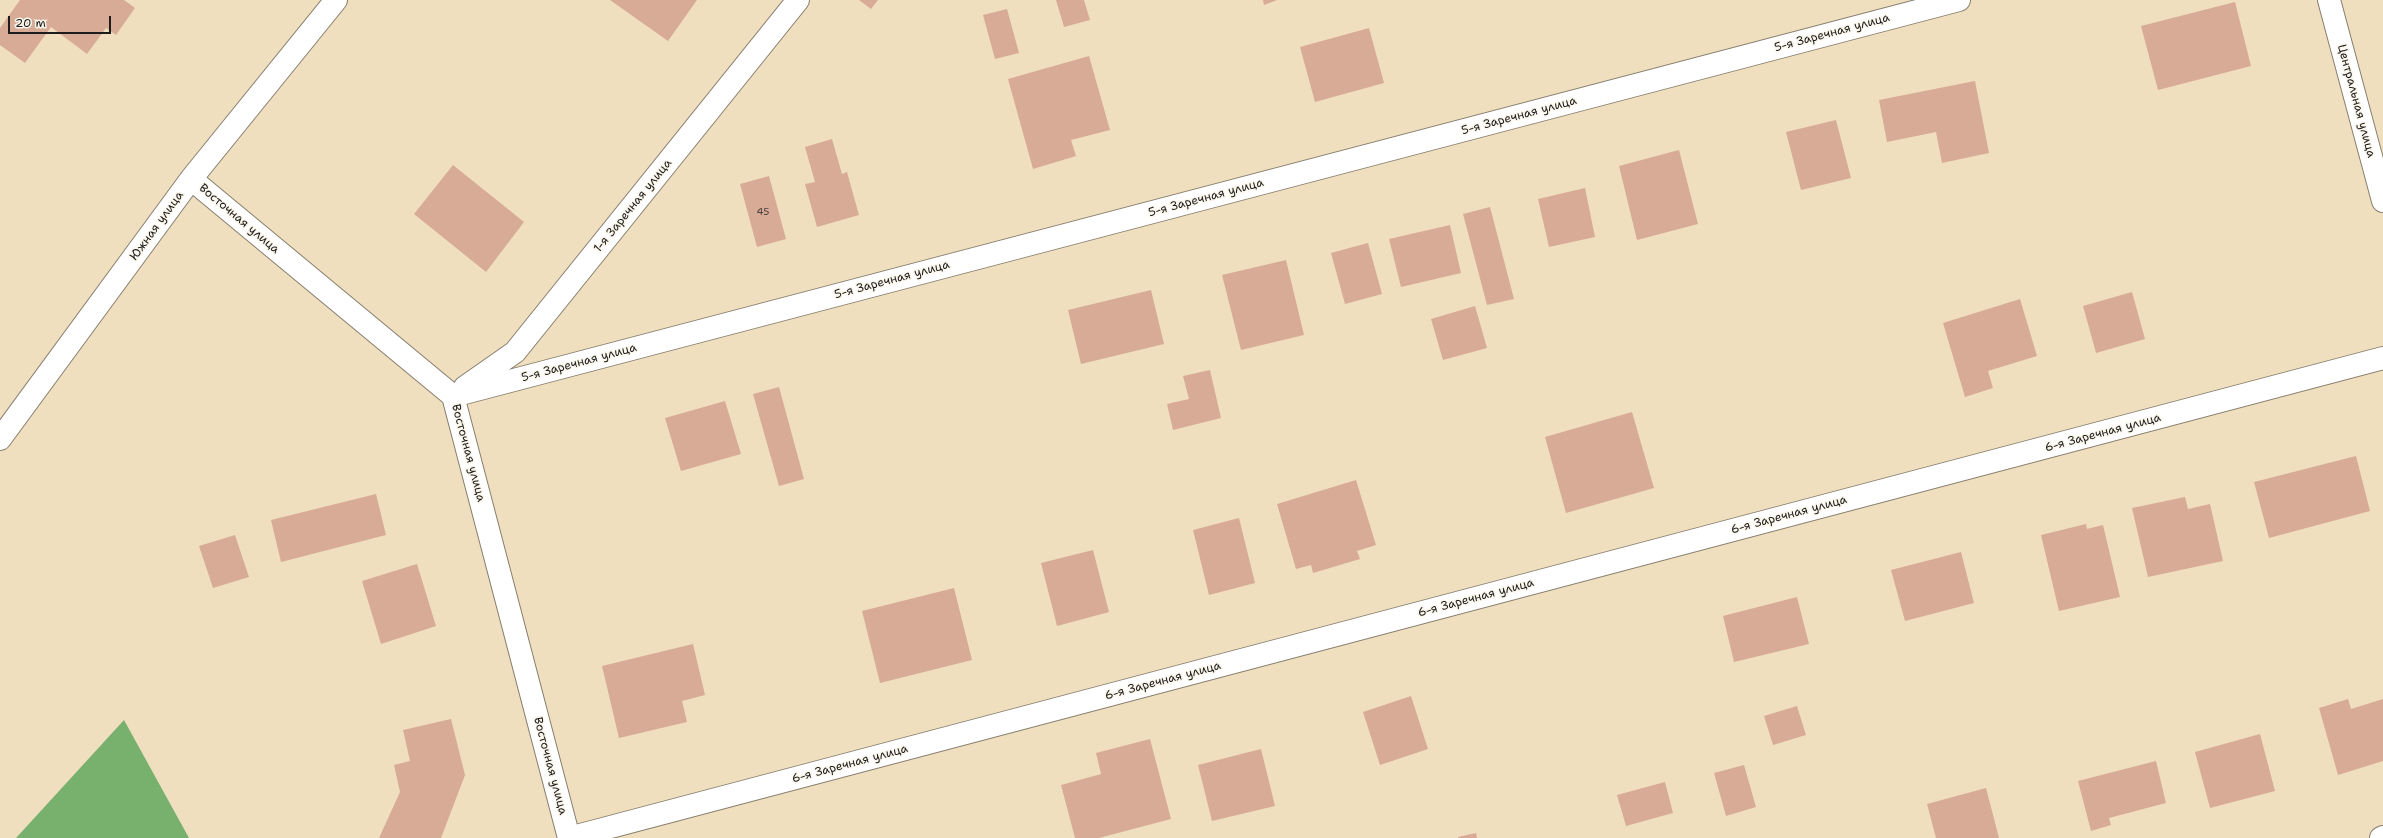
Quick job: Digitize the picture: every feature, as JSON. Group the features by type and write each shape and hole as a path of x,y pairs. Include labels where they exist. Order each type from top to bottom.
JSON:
{"street":[{"name":"Южная улица","path":"0,439 191,179 336,0"},
{"name":"1-я Заречная улица","path":"453,396 515,352 798,0"},
{"name":"5-я Заречная улица","path":"453,396 1959,0"},
{"name":"Центральная улица","path":"2329,0 2383,201"},
{"name":"Восточная улица","path":"191,179 453,396 569,838"},
{"name":"6-я Заречная улица","path":"569,838 2383,358"}],"green space":[{"path":"124,720 189,838 16,838"}],"building":[{"path":"20,0 124,0 135,8 116,35 106,28 87,54 51,27 25,63 0,45 0,28"},
{"path":"610,0 697,0 668,41"},
{"path":"859,0 878,0 871,9"},
{"path":"1056,0 1084,0 1090,20 1064,27"},
{"path":"1263,0 1277,0 1264,5"},
{"path":"2235,2 2251,66 2158,90 2141,26"},
{"path":"1007,9 1019,53 995,59 983,15"},
{"path":"1369,28 1384,83 1315,102 1300,47"},
{"path":"1089,56 1110,130 1071,140 1076,156 1033,169 1008,79"},
{"path":"1975,81 1989,153 1942,163 1936,132 1887,142 1879,100"},
{"path":"1836,120 1851,178 1801,190 1786,132"},
{"path":"832,139 842,174 847,172 859,215 817,227 805,184 815,182 805,147"},
{"path":"1679,150 1698,224 1637,240 1619,166"},
{"path":"453,165 524,222 486,272 414,214"},
{"path":"769,176 786,239 757,247 740,184"},
{"path":"1585,188 1595,237 1549,247 1538,199"},
{"path":"1490,207 1514,299 1487,305 1463,214"},
{"path":"1450,225 1461,273 1401,287 1389,239"},
{"path":"1368,243 1382,294 1345,304 1331,253"},
{"path":"1286,260 1304,335 1241,350 1222,275"},
{"path":"1151,290 1164,344 1081,364 1068,310"},
{"path":"2132,292 2145,339 2096,353 2083,306"},
{"path":"2020,299 2037,356 1988,371 1993,388 1965,397 1943,323"},
{"path":"1475,306 1487,348 1443,360 1431,319"},
{"path":"1210,370 1221,418 1173,430 1167,404 1189,399 1183,376"},
{"path":"779,387 804,479 779,486 753,394"},
{"path":"725,401 741,454 681,471 665,418"},
{"path":"1632,412 1654,488 1566,513 1545,437"},
{"path":"2356,456 2370,511 2269,538 2254,482"},
{"path":"1356,480 1376,545 1357,551 1360,559 1313,573 1311,565 1296,569 1277,504"},
{"path":"376,494 386,535 281,562 271,520"},
{"path":"2185,497 2188,509 2210,504 2223,561 2148,577 2132,508"},
{"path":"1239,518 1255,583 1209,595 1193,530"},
{"path":"2086,524 2087,529 2103,525 2120,597 2059,611 2041,535"},
{"path":"235,535 249,577 213,588 199,546"},
{"path":"1093,550 1109,612 1057,626 1041,563"},
{"path":"1961,552 1974,603 1905,621 1891,570"},
{"path":"417,564 436,626 381,644 362,581"},
{"path":"954,588 972,660 880,683 862,611"},
{"path":"1797,597 1809,644 1734,662 1723,616"},
{"path":"693,644 705,695 682,701 687,722 619,738 602,666"},
{"path":"1411,696 1428,749 1380,765 1363,712"},
{"path":"2348,699 2351,709 2383,699 2383,761 2338,775 2319,708"},
{"path":"1797,706 1806,735 1773,745 1764,716"},
{"path":"451,719 465,775 441,838 379,838 400,792 394,765 410,761 403,730"},
{"path":"2260,734 2275,791 2210,808 2195,752"},
{"path":"1150,739 1171,819 1099,838 1075,838 1061,785 1101,774 1096,753"},
{"path":"1261,749 1275,806 1212,821 1198,765"},
{"path":"2156,761 2166,803 2109,818 2111,825 2091,831 2078,781"},
{"path":"1744,765 1756,807 1726,816 1714,773"},
{"path":"1665,782 1673,813 1626,826 1617,795"},
{"path":"1986,788 1999,838 1936,838 1927,804"},
{"path":"1476,833 1477,838 1458,838 1458,837"}]}
